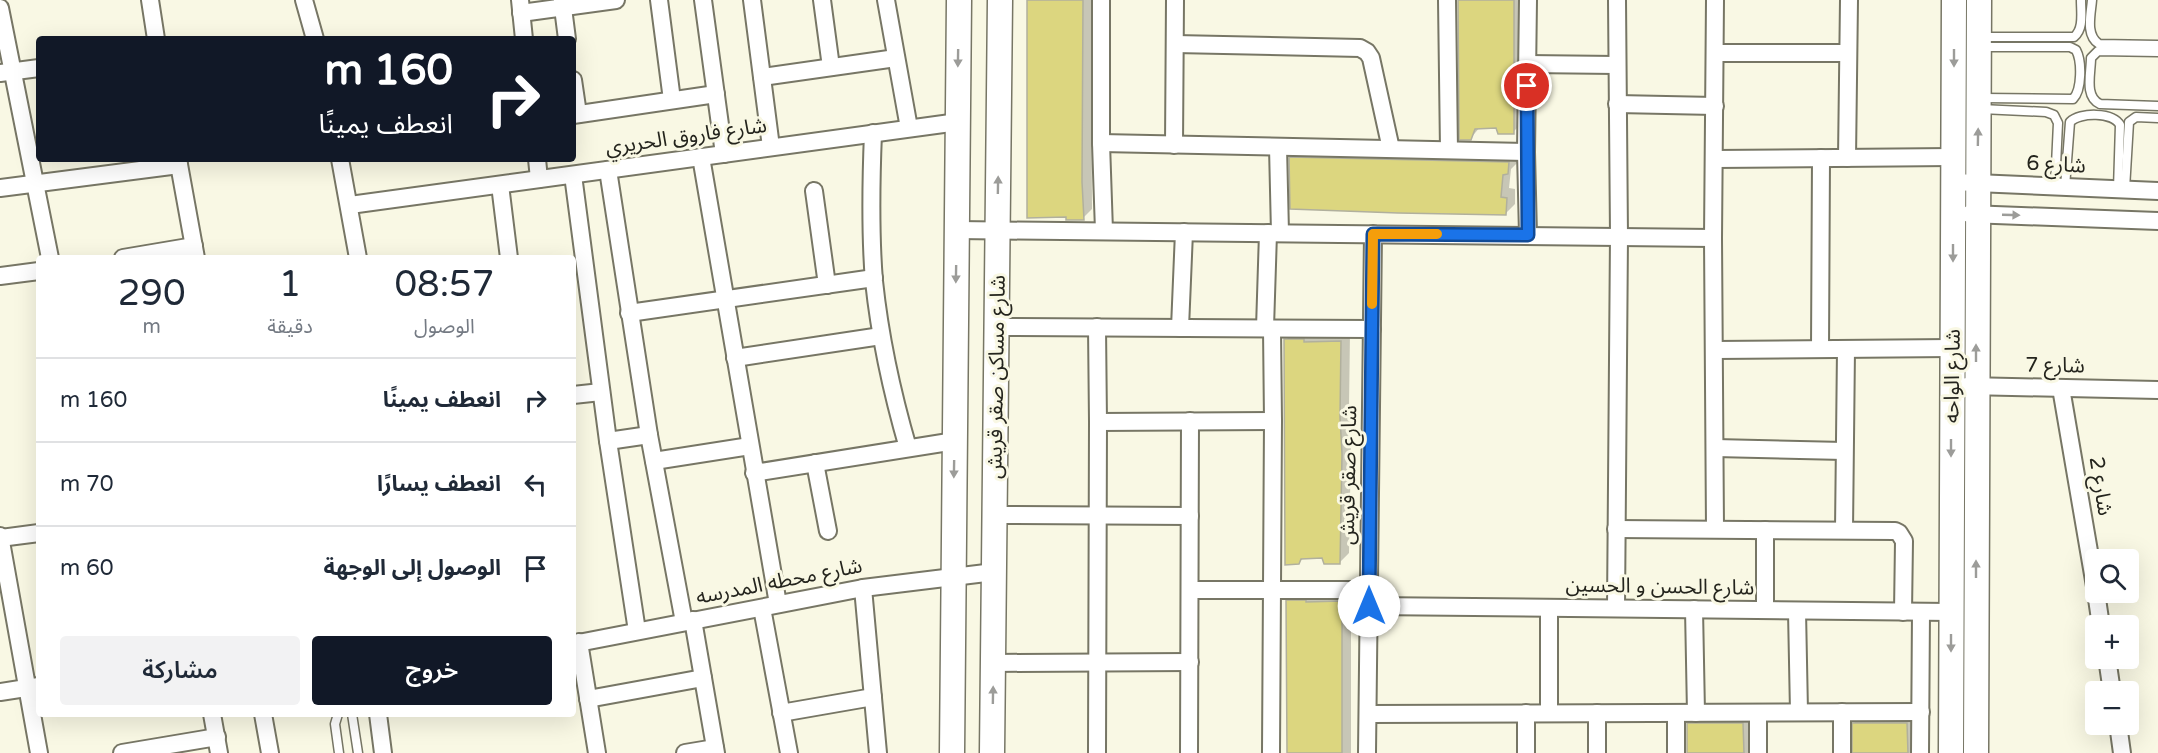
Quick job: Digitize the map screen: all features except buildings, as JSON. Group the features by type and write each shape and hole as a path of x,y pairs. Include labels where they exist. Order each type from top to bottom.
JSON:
{"street":[{"path":"150,0 156,36"},
{"path":"304,0 314,36"},
{"path":"524,36 521,6 616,0"},
{"path":"659,0 672,100"},
{"path":"703,0 724,154"},
{"path":"752,0 771,147"},
{"path":"822,0 831,67"},
{"path":"886,0 909,128"},
{"name":"شارع مساكن صقر قريش","path":"952,753 959,0"},
{"name":"شارع مساكن صقر قريش","path":"992,753 1000,0"},
{"path":"1101,0 1101,143 1104,231"},
{"path":"1174,145 1175,0"},
{"path":"1446,0 1449,150"},
{"path":"1528,0 1526,152 1528,235"},
{"path":"1616,608 1619,236 1617,0"},
{"path":"1715,0 1713,238 1715,529"},
{"path":"1847,158 1849,0"},
{"name":"شارع الواحه","path":"1951,753 1954,0"},
{"name":"شارع الواحه","path":"1976,753 1979,0"},
{"path":"562,4 567,36"},
{"path":"0,8 6,72 36,182 49,255"},
{"path":"1175,44 1360,48 1371,58 1391,149"},
{"path":"1715,53 1847,53"},
{"path":"762,77 896,58"},
{"path":"1527,64 1617,65"},
{"path":"6,72 36,68"},
{"path":"576,115 716,94"},
{"path":"1617,104 1715,106"},
{"name":"شارع فاروق الحريري","path":"350,205 958,122"},
{"path":"873,133 871,220 874,278 881,336 897,411 908,448"},
{"path":"1101,143 1526,152"},
{"path":"1271,753 1273,421 1268,329 1278,147"},
{"path":"701,157 754,473 781,713 789,753"},
{"path":"1715,159 1953,157"},
{"path":"1820,349 1821,158"},
{"path":"0,188 179,162 195,252 159,255"},
{"path":"341,162 358,255"},
{"path":"537,162 539,179"},
{"path":"608,170 649,435 688,621 703,678 716,751 685,753"},
{"path":"573,175 601,392 637,631"},
{"name":"شارع 6","path":"1953,182 2158,191"},
{"path":"500,185 509,255"},
{"path":"814,191 827,285"},
{"path":"1953,213 2158,220"},
{"path":"957,230 1713,238"},
{"path":"1180,328 1184,232"},
{"name":"شارع صقر قريش","path":"1367,753 1373,234"},
{"path":"0,276 36,271"},
{"path":"629,313 874,278"},
{"path":"996,327 1372,329"},
{"path":"1097,327 1097,753"},
{"path":"735,358 881,336"},
{"path":"1715,350 1952,348"},
{"path":"1844,530 1846,349"},
{"name":"شارع 7","path":"1951,386 2158,390"},
{"name":"شارع 2","path":"2061,388 2089,549"},
{"path":"576,395 601,392"},
{"path":"1189,753 1190,421"},
{"path":"1098,422 1273,421"},
{"path":"608,441 649,435"},
{"path":"754,473 955,441"},
{"path":"654,461 750,446"},
{"path":"1715,448 1844,451"},
{"path":"816,463 828,531"},
{"path":"994,515 1190,516"},
{"path":"1616,529 1895,531 1904,541 1904,612"},
{"path":"1765,530 1765,610"},
{"path":"36,533 0,537 33,687 39,753"},
{"name":"شارع محطه المدرسه","path":"576,643 863,588 994,572"},
{"path":"863,588 878,753"},
{"name":"شارع الحسن و الحسين","path":"1190,590 1272,590 1549,608 1951,612"},
{"path":"1549,608 1549,713"},
{"path":"1694,609 1696,712"},
{"path":"1797,610 1799,712"},
{"path":"1920,753 1921,612"},
{"path":"576,643 597,753"},
{"path":"993,663 1190,662"},
{"path":"588,699 703,678"},
{"path":"0,692 33,687"},
{"path":"781,713 873,696"},
{"path":"1758,712 1758,753"},
{"path":"1842,712 1842,753"},
{"path":"1368,714 1921,712"},
{"path":"1526,713 1526,753"},
{"path":"1597,713 1597,753"},
{"path":"1676,713 1676,753"},
{"path":"122,753 218,745 213,717"},
{"path":"264,717 270,753"},
{"path":"378,717 383,753"},
{"path":"2120,735 2122,753"}],"lane":[{"path":"1979,42 2074,37 2080,31 2081,0"},
{"path":"2092,0 2090,34 2096,42 2099,44 2158,45"},
{"path":"1978,104 2073,99 2079,88 2079,56 2076,50 2070,47 1979,42"},
{"path":"2158,52 2098,51 2091,58 2090,94 2094,101 2100,104 2158,106"},
{"path":"1978,104 2046,112 2054,115 2058,123 2060,187"},
{"path":"2060,187 2070,122 2079,116 2109,117 2116,119 2120,125 2121,189"},
{"path":"2121,189 2129,122 2136,117 2158,118"},
{"path":"337,717 335,724 339,753"},
{"path":"352,717 358,753"}],"slow traffic":[{"path":"1372,304 1373,234 1437,234"}],"route":[{"path":"1369,606 1373,234 1528,235 1527,86"}]}
